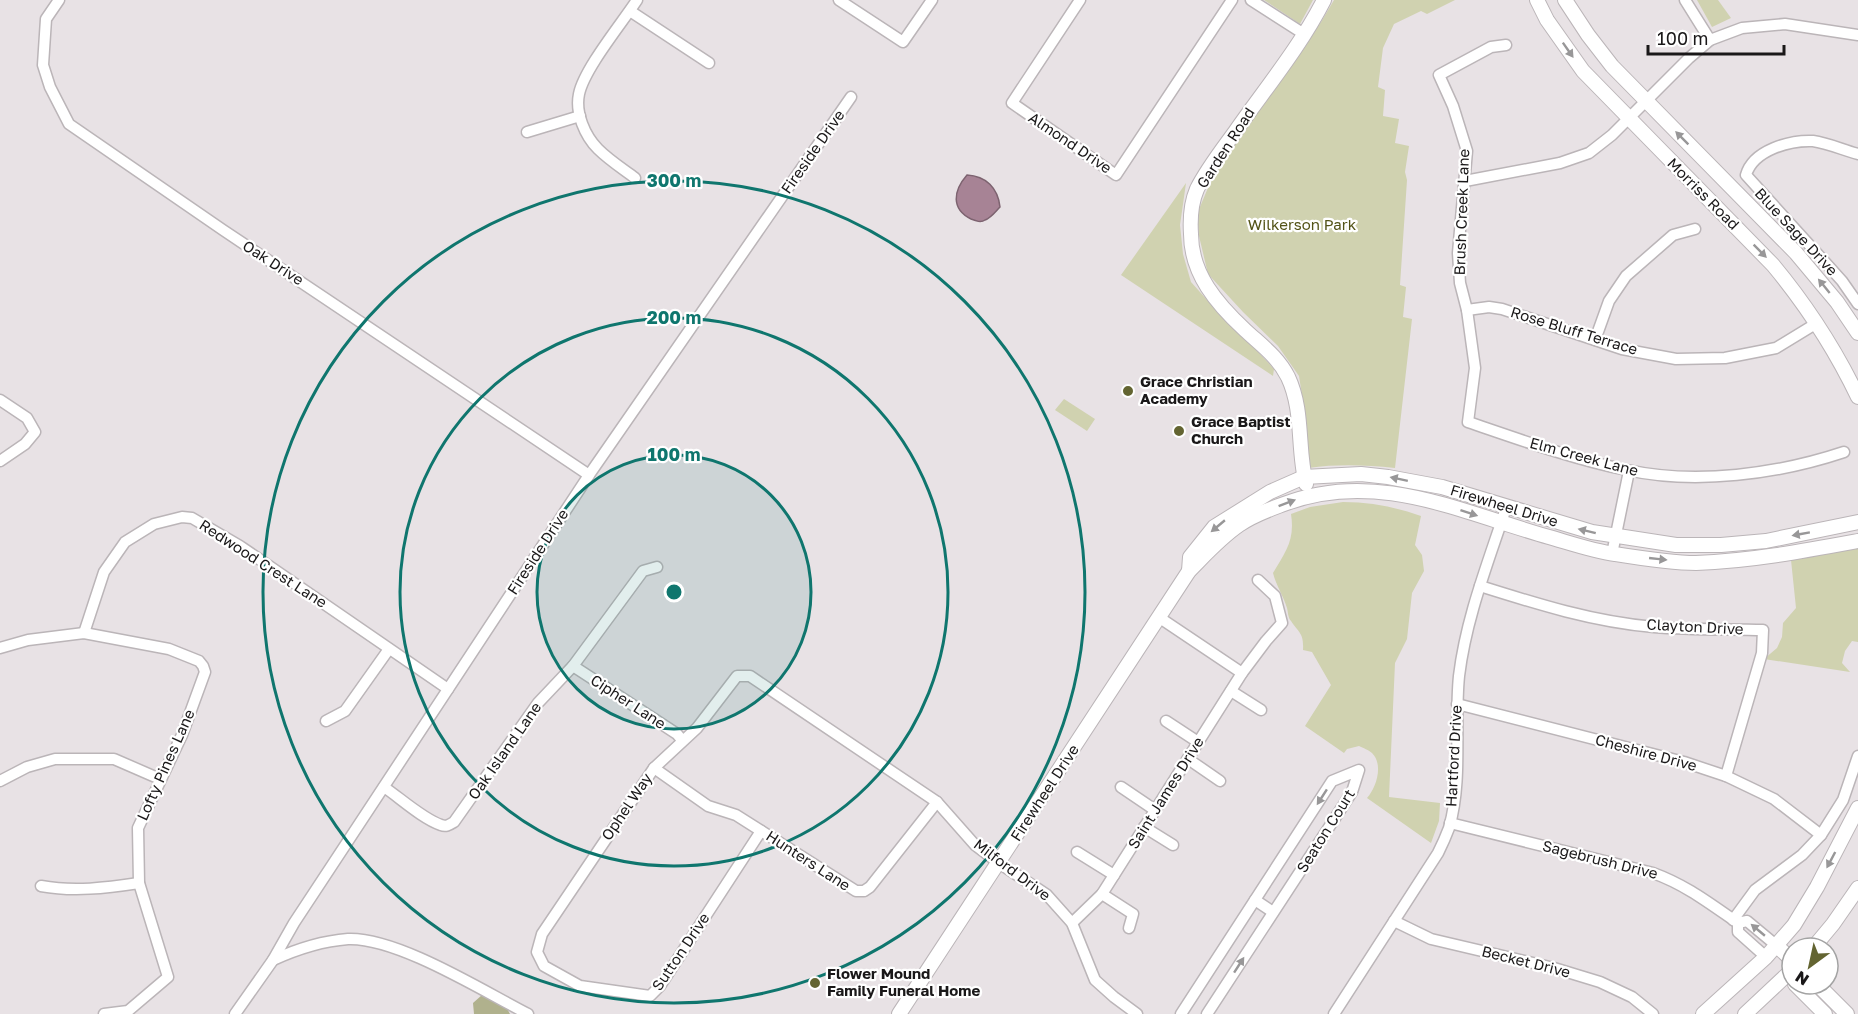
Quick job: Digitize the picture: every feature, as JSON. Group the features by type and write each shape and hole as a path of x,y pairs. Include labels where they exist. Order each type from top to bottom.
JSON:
{"street":[{"name":"Oak Drive","path":"59,0 46,19 43,65 50,87 69,124 589,475"},
{"path":"635,178 598,149 584,127 578,104 579,92 587,74 637,0"},
{"path":"839,0 903,42 932,0"},
{"name":"Almond Drive","path":"1080,0 1012,103 1116,174 1232,0"},
{"path":"1251,0 1304,34"},
{"name":"Garden Road","path":"1309,495 1304,477 1297,399 1287,375 1273,354 1236,321 1207,288 1198,271 1191,246 1190,217 1202,181 1304,34 1324,0"},
{"name":"Morriss Road","path":"1537,0 1547,20 1582,71 1773,265 1796,292 1843,366 1858,398"},
{"name":"Morriss Road","path":"1565,0 1612,66 1796,253 1838,302 1858,333"},
{"path":"1685,0 1710,40"},
{"path":"630,11 709,63"},
{"path":"1465,182 1560,163 1589,153 1612,135 1710,40 1742,28 1785,24 1858,35"},
{"name":"Brush Creek Lane","path":"1468,422 1476,368 1467,310 1460,283 1458,253 1467,151 1453,106 1439,75 1491,47 1506,45"},
{"name":"Fireside Drive","path":"235,1014 273,960 294,923 589,475 851,97"},
{"path":"527,132 580,116"},
{"name":"Blue Sage Drive","path":"1858,154 1825,143 1800,142 1762,153 1748,168 1746,175 1842,281 1858,304"},
{"path":"1595,340 1609,301 1626,276 1673,235 1695,229"},
{"name":"Rose Bluff Terrace","path":"1467,310 1489,307 1502,309 1622,349 1676,359 1725,358 1776,348 1817,323"},
{"path":"0,400 27,418 35,432 25,444 0,461"},
{"name":"Elm Creek Lane","path":"1468,422 1564,454 1629,471 1672,476 1720,477 1810,463 1844,452"},
{"path":"1612,554 1629,471"},
{"name":"Firewheel Drive","path":"1189,571 1190,557 1214,527 1270,492 1304,477 1361,474 1388,477 1442,487 1506,508 1616,537 1676,545 1721,545 1766,541 1858,522"},
{"name":"Firewheel Drive","path":"899,1014 1189,571 1214,545 1239,525 1258,514 1309,495 1355,490 1380,491 1429,500 1612,554 1694,563 1765,558 1858,541"},
{"name":"Hartford Drive","path":"1335,1013 1438,853 1450,823 1455,784 1457,704 1462,651 1480,586 1506,508"},
{"name":"Redwood Crest Lane","path":"84,633 104,572 124,542 154,524 182,517 192,518 240,546 448,689"},
{"name":"Oak Island Lane","path":"384,787 432,821 449,826 454,822 538,703 573,666 643,571 657,567"},
{"name":"Saint James Drive","path":"1072,923 1102,894 1242,673 1282,623 1275,596 1258,580"},
{"name":"Clayton Drive","path":"1480,586 1574,613 1620,622 1653,627 1763,630 1762,653 1726,776"},
{"path":"1160,618 1242,673"},
{"path":"0,648 28,640 84,633"},
{"name":"Lofty Pines Lane","path":"84,633 169,649 199,661 205,672 182,735 138,828 139,883 168,976 128,1011 104,1014"},
{"path":"326,721 345,711 389,649"},
{"name":"Cipher Lane","path":"573,666 669,728 682,740"},
{"name":"Milford Drive","path":"737,676 750,676 937,802 975,845 1047,894 1072,923 1095,980 1114,998 1137,1014"},
{"name":"Ophel Way","path":"537,952 542,934 654,768 682,740 698,728 737,676"},
{"path":"1231,691 1260,710"},
{"name":"Cheshire Drive","path":"1457,704 1673,759 1726,776 1774,799 1821,835"},
{"path":"1166,721 1198,742"},
{"path":"1736,921 1755,890 1802,855 1821,835 1842,800 1858,756"},
{"path":"0,781 27,767 55,759 114,759 160,779"},
{"path":"1188,759 1220,781"},
{"name":"Hunters Lane","path":"654,768 708,806 736,815 856,891 864,891 870,887 937,802"},
{"name":"Seaton Court","path":"1181,1014 1332,781 1359,770 1352,792 1207,1014"},
{"path":"1121,787 1155,810"},
{"path":"1703,1014 1766,957 1794,925 1817,887 1858,808"},
{"name":"Sagebrush Drive","path":"1450,823 1653,873 1682,884 1736,921 1747,921 1780,950"},
{"path":"1144,827 1173,845"},
{"name":"Sutton Drive","path":"537,952 544,966 580,986 650,996 660,986 761,831"},
{"path":"1077,852 1114,875"},
{"path":"41,886 64,890 87,890 139,883"},
{"path":"1823,936 1858,888"},
{"path":"1102,894 1132,914 1129,928"},
{"path":"1255,900 1274,912"},
{"name":"Becket Drive","path":"1394,921 1431,939 1554,968 1600,982 1632,997 1653,1014"},
{"name":"Sagebrush Drive","path":"1736,921 1738,932 1780,969"},
{"path":"273,960 318,944 349,939 368,941 407,952 528,1014"},
{"path":"1745,1014 1780,987"},
{"name":"Sagebrush Drive","path":"1808,996 1825,1014"},
{"path":"1829,996 1847,1014"}],"green space":[{"path":"1264,0 1313,0 1300,24"},
{"name":"Wilkerson Park","path":"1334,0 1455,0 1427,14 1421,11 1394,24 1383,48 1378,87 1385,90 1383,116 1399,119 1395,143 1409,146 1405,172 1407,180 1400,285 1406,287 1403,317 1412,319 1395,468 1352,465 1308,468 1306,421 1299,376 1278,346 1208,274 1199,236 1197,214 1215,171 1321,22"},
{"path":"1697,0 1718,0 1731,18 1712,27"},
{"path":"1186,183 1180,225 1183,254 1191,282 1274,369 1273,376 1121,275"},
{"path":"1064,399 1095,419 1087,431 1055,410"},
{"path":"1343,502 1383,506 1421,516 1415,545 1422,555 1424,571 1412,593 1407,639 1395,663 1389,797 1440,803 1439,821 1431,843 1367,798 1373,788 1378,770 1376,758 1372,753 1359,746 1347,749 1344,753 1305,726 1331,685 1312,652 1303,650 1302,637 1289,618 1273,573 1290,538 1291,514 1310,507"},
{"path":"1858,547 1858,642 1852,641 1845,651 1842,663 1850,672 1764,659 1777,648 1782,637 1783,623 1796,608 1791,560"},
{"path":"482,995 504,1003 510,1014 474,1014 473,1003"}],"shaded area":[{"path":"967,175 980,178 990,184 997,194 1000,207 983,221 971,219 957,205 959,187"}],"place":[{"name":"Grace Christian Academy","path":"1128,391"},
{"name":"Grace Baptist Church","path":"1179,431"},
{"name":"Flower Mound Family Funeral Home","path":"815,983"}]}
